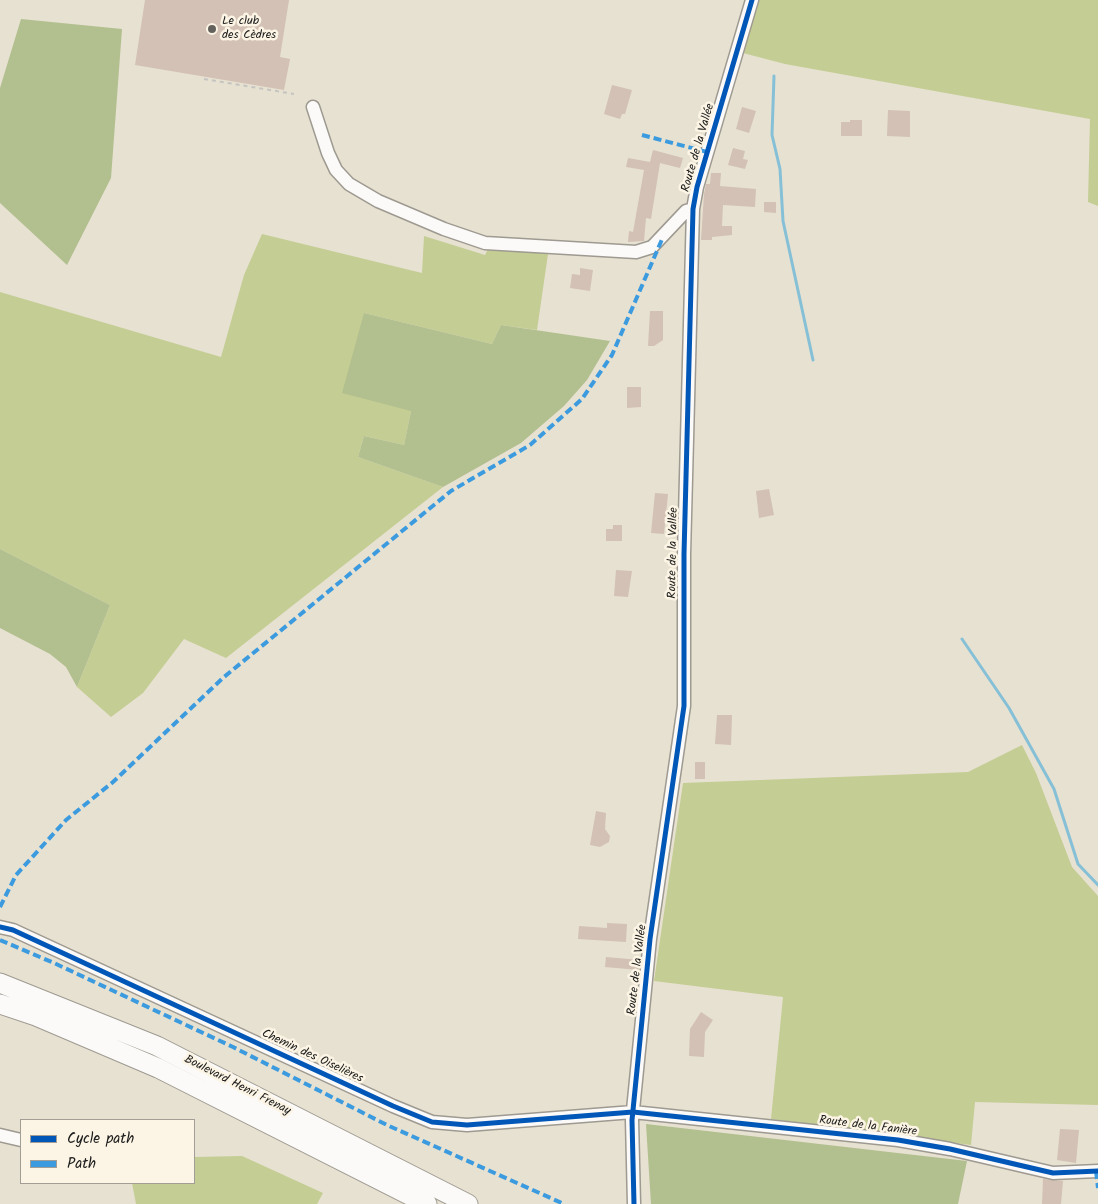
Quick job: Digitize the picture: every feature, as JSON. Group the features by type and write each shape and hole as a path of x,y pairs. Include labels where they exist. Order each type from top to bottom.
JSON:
{"highway":[{"name":"Boulevard Henri Frenay","path":"0,983 157,1046 468,1204"},
{"name":"Boulevard Henri Frenay","path":"0,1004 36,1016 158,1068 427,1204"}],"street":[{"name":"Route de la Vallée","path":"634,1204 633,1112 650,939 684,706 684,554 693,209 697,187 752,0"},
{"path":"313,107 328,153 336,170 349,184 378,201 444,230 485,243 636,252 652,247 664,237 686,211 693,209"},
{"name":"Chemin des Oiselières","path":"0,928 13,930 393,1106 432,1122 467,1125 633,1112"},
{"name":"Route de la Fanière","path":"633,1112 898,1140 957,1150 1054,1172 1098,1171"},
{"path":"0,1135 20,1140"}],"path":[{"path":"204,79 294,94"}],"green space":[{"path":"758,0 1098,0 1098,206 1088,202 1090,119 785,64 743,53"},
{"path":"21,19 122,29 111,178 67,265 0,203 0,88"},
{"path":"262,234 422,273 424,236 485,255 488,249 548,254 537,330 501,325 492,344 364,313 411,411 404,445 364,436 358,457 443,487 226,658 184,639 143,693 111,717 77,687 110,605 0,549 0,292 221,357 244,275"},
{"path":"364,313 492,344 501,325 610,341 587,380 564,406 521,443 443,487 358,457 364,436 404,445 411,411 342,393"},
{"path":"0,549 110,605 77,687 66,667 50,654 0,628"},
{"path":"1022,745 1036,773 1072,867 1098,896 1098,1105 975,1102 971,1145 771,1119 783,997 654,981 683,783 968,772"},
{"path":"646,1124 967,1161 958,1204 651,1204"},
{"path":"242,1156 323,1193 317,1204 136,1204 132,1184 195,1184 195,1157"}],"building":[{"name":"Le club des Cèdres","path":"145,0 289,0 280,57 290,59 284,90 135,65"},
{"path":"612,85 632,90 625,114 622,114 620,119 604,114"},
{"path":"742,107 756,111 749,133 736,129"},
{"path":"888,110 910,111 910,137 887,136"},
{"path":"850,120 862,120 862,136 841,136 841,122 850,122"},
{"path":"733,148 745,151 743,159 748,160 745,169 728,165"},
{"path":"653,150 683,158 680,168 660,163 651,219 646,218 644,241 628,242 629,231 633,232 644,170 626,167 628,158 650,162"},
{"path":"711,173 721,173 720,186 756,189 755,207 723,205 722,226 732,226 732,235 712,237 712,240 701,240 704,194 706,184 710,184"},
{"path":"764,202 776,202 776,213 764,212"},
{"path":"580,268 593,270 590,291 570,288 572,274 580,275"},
{"path":"650,311 663,311 663,340 654,346 648,346"},
{"path":"627,387 641,387 641,407 627,408"},
{"path":"769,489 774,515 759,518 756,491"},
{"path":"655,493 668,494 664,534 651,533"},
{"path":"613,525 622,525 622,541 606,541 606,529 613,529"},
{"path":"616,570 632,571 628,597 614,596"},
{"path":"717,715 732,715 731,745 715,744"},
{"path":"695,762 705,762 705,779 695,779"},
{"path":"596,811 606,813 605,829 610,836 609,842 600,847 590,845"},
{"path":"607,923 627,924 626,942 578,939 579,926 607,928"},
{"path":"606,957 640,960 639,970 605,967"},
{"path":"701,1012 713,1020 705,1032 704,1057 689,1056 690,1029"},
{"path":"1060,1129 1079,1130 1076,1163 1057,1160"},
{"path":"1043,1179 1063,1181 1061,1204 1042,1204"}],"waterway":[{"path":"774,76 772,135 780,169 783,221 813,360"},
{"path":"962,639 1009,708 1054,789 1078,864 1098,885"}],"marked path":[{"path":"642,135 707,152"},
{"path":"0,907 16,875 66,820 113,782 224,677 451,491 530,445 582,399 612,355 663,237"},
{"path":"0,940 54,963 233,1047 387,1125 564,1204"},
{"path":"1096,1171 1098,1188"}],"cycle path":[{"path":"634,1204 632,1120 650,939 684,706 684,554 693,209 697,187 752,0"},
{"path":"0,927 13,930 393,1106 432,1122 467,1125 633,1112 898,1140 950,1149 1053,1173 1098,1171"}],"place":[{"name":"Le club des Cèdres","path":"212,29"}]}
